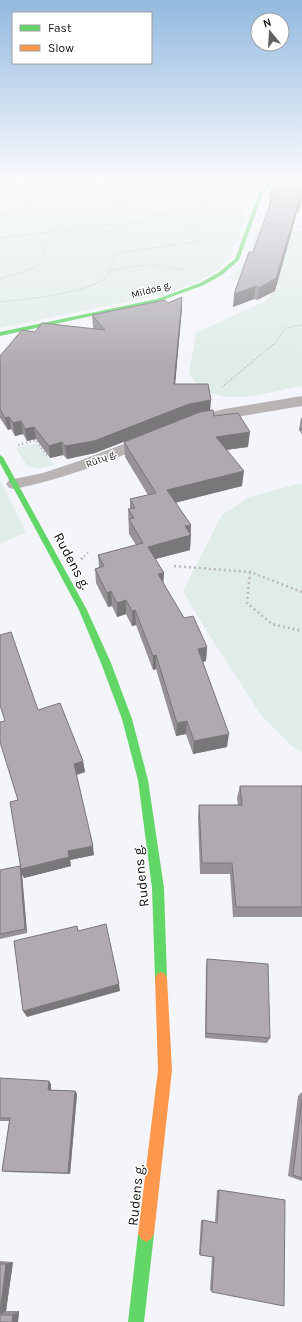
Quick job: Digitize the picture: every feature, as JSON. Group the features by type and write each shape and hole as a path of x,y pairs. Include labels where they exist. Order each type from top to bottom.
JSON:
{"street":[{"name":"Mildos g.","path":"0,334 158,300 202,284 224,272 237,260 243,243"},
{"name":"Rūtų g.","path":"15,484 85,465 195,421 224,414 302,401"},
{"name":"Rudens g.","path":"0,457 80,605 106,663 127,719 143,780 158,888 164,1070 136,1322"}],"path":[{"path":"0,279 36,267 43,261 41,252 45,243"},
{"path":"0,302 32,298 94,284 104,279 109,272 110,262 115,255 191,243"},
{"path":"109,272 132,266 150,264 187,271 196,275 202,284"},
{"path":"222,387 275,343 286,328 302,325"},
{"path":"16,446 36,440 60,473"},
{"path":"174,566 250,572 302,592"},
{"path":"250,572 247,602 272,624 302,631"}],"shaded area":[{"path":"0,243 237,243 224,264 213,273 199,281 181,288 142,299 0,328"},
{"path":"252,243 302,243 302,386 249,396 222,396 210,393 199,386 189,374 196,333 263,302 287,281 281,286 227,279 244,263"},
{"path":"37,443 54,465 39,469 27,466 16,448"},
{"path":"0,480 26,532 0,544"},
{"path":"302,483 302,753 292,746 261,715 204,627 183,591 222,515 249,497"}],"building":[{"path":"256,243 287,243 276,278 259,288 256,286 234,294 249,252 253,252"},
{"path":"182,297 174,384 208,384 211,400 189,404 94,441 65,446 62,442 49,446 34,427 25,429 21,421 13,423 9,417 5,418 0,409 0,356 22,330 35,332 42,323 105,330 92,315 165,300 168,303"},
{"path":"213,410 214,416 238,413 250,432 216,437 244,471 167,490 191,525 185,526 191,535 148,547 164,573 158,574 184,618 193,616 207,647 198,649 229,734 194,741 187,721 177,723 156,655 153,656 135,610 132,611 126,600 117,603 111,591 107,593 95,569 104,566 98,555 143,543 129,519 134,518 128,509 135,508 130,499 156,493 124,442 200,412"},
{"path":"11,632 38,710 60,703 83,761 74,764 93,846 68,851 69,857 21,869 10,802 18,800 0,742 0,722 5,721 0,705 0,635"},
{"path":"240,786 302,786 302,907 236,907 232,863 202,863 199,805 242,805"},
{"path":"20,866 25,929 0,934 0,870"},
{"path":"106,924 119,984 23,1011 14,941 77,926 78,931"},
{"path":"207,959 268,964 270,1038 206,1033"},
{"path":"0,1078 49,1081 48,1090 75,1091 68,1173 2,1171 10,1118 0,1118"},
{"path":"302,1099 302,1178 293,1175"},
{"path":"219,1190 285,1200 284,1306 212,1292 214,1257 200,1255 203,1220 217,1223"},
{"path":"0,1264 6,1264 0,1313"},
{"path":"0,1315 13,1315 12,1322 0,1322"}],"traffic: fast":[{"path":"0,334 158,300 202,284 220,274 237,260 243,243"},
{"path":"0,457 83,610 106,663 127,719 143,780 158,888 161,978"},
{"path":"136,1322 146,1234"}],"traffic: slow":[{"path":"146,1234 165,1070 161,978"}]}
